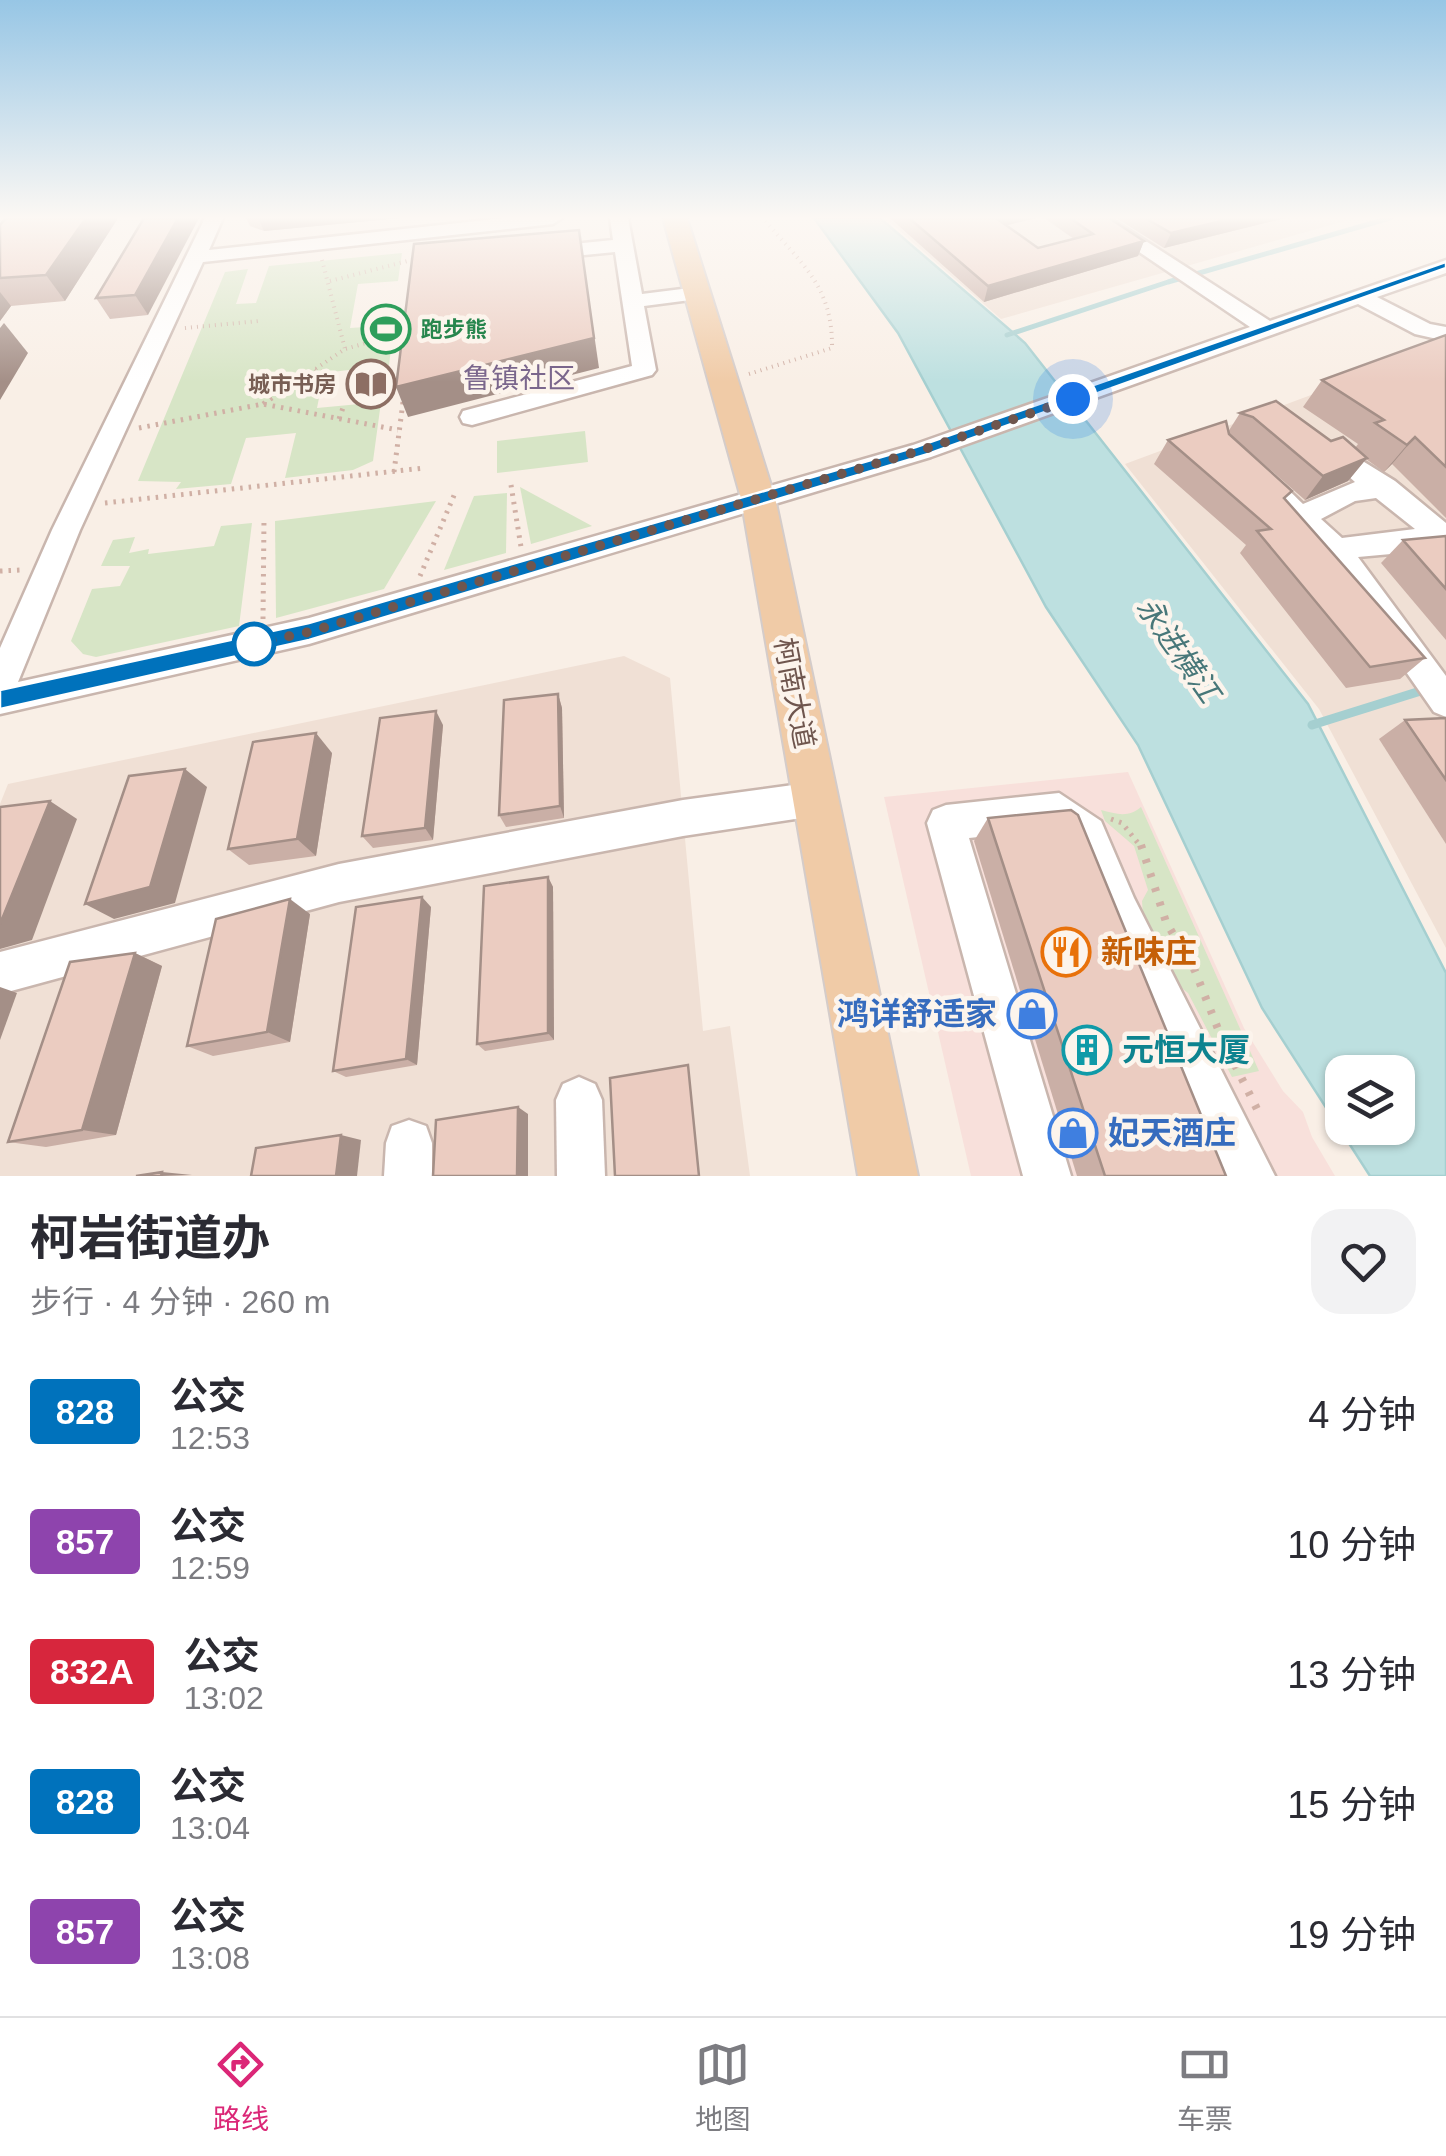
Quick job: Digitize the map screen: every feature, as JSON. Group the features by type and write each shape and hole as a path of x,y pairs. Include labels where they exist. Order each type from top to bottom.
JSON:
{"main road":[{"name":"柯南大道","path":"692,273 758,498 888,1176"}],"street":[{"path":"0,686 127,434 192,273"},
{"path":"472,417 644,370 629,273"},
{"path":"1182,273 1266,328"},
{"path":"0,700 263,642 922,450 1433,273"},
{"path":"634,301 698,292"},
{"path":"1358,296 1423,329 1446,334"},
{"path":"1335,453 1445,536"},
{"path":"1251,472 1336,549 1446,702"},
{"path":"1301,517 1348,492 1385,488"},
{"path":"1336,549 1445,536"},
{"path":"0,974 339,883 684,818 816,799"},
{"path":"1047,1176 946,823 1059,812 1088,834 1120,912 1251,1176"},
{"path":"580,1100 581,1176"}],"path":[{"path":"329,273 345,349"},
{"path":"330,281 361,273"},
{"path":"724,381 832,348 832,307 809,273"},
{"path":"189,312 182,328 260,321"},
{"path":"127,434 264,404 345,349 412,330 410,347"},
{"path":"314,369 326,374"},
{"path":"394,472 404,397"},
{"path":"264,404 400,431"},
{"path":"339,419 344,405"},
{"path":"127,434 146,411"},
{"path":"112,488 105,504 424,468"},
{"path":"511,486 524,565"},
{"path":"409,602 455,494"},
{"path":"263,642 264,518"},
{"path":"1059,812 1095,814 1122,823 1140,842 1166,922 1195,971 1222,1039 1267,1128"}],"shaded area":[{"path":"948,273 1163,273 1001,319"},
{"path":"1435,349 1446,350 1446,948 1319,709 1125,464"},
{"path":"624,656 670,678 703,1031 730,1026 750,1176 0,1176 0,804 8,784"},
{"path":"1128,772 1244,1028 1283,1091 1303,1112 1312,1137 1335,1176 971,1176 884,797"}],"green space":[{"path":"225,273 247,273 236,304 256,303 267,273 399,273 398,281 358,284 350,328 394,325 389,365 324,373 317,408 381,402 373,461 353,470 285,478 296,433 246,438 231,484 176,489 181,482 138,481"},
{"path":"585,431 588,462 497,473 497,441"},
{"path":"520,487 592,526 531,544"},
{"path":"507,493 506,553 444,570 474,496"},
{"path":"436,501 384,589 276,618 275,521"},
{"path":"252,523 239,626 96,657 83,654 71,641 92,589 120,586 130,566 101,566 113,540 135,537 129,553 214,546 221,526"},
{"path":"1141,807 1259,1071 1232,1077 1188,993 1169,978 1144,931 1142,901 1148,890 1134,846 1105,821 1101,810 1127,814"}],"water":[{"name":"永进横江","path":"854,273 944,273 1025,343 1308,704 1446,973 1446,1176 1370,1176 1350,1145 1415,1145 1415,1055 1325,1055 1325,1106 1262,1008 1138,745 1046,607 898,333"}],"building":[{"path":"0,273 47,273 46,275 0,278"},
{"path":"111,273 147,273 135,295 96,298"},
{"path":"410,273 585,273 594,338 396,387"},
{"path":"973,273 1033,273 988,286"},
{"path":"1446,335 1446,467 1415,437 1407,445 1375,423 1384,420 1322,380"},
{"path":"1276,401 1331,441 1343,437 1367,458 1323,476 1253,417 1240,413"},
{"path":"1226,421 1229,434 1292,491 1284,498 1425,658 1370,667 1257,531 1271,529 1168,440"},
{"path":"1446,536 1446,589 1403,540"},
{"path":"558,694 560,806 499,815 504,700"},
{"path":"436,711 425,828 362,836 380,718"},
{"path":"1446,718 1446,780 1405,720"},
{"path":"316,733 297,839 228,849 253,742"},
{"path":"185,769 150,887 85,904 129,776"},
{"path":"50,801 0,924 0,807"},
{"name":"元恒大厦","path":"1071,810 1078,815 1226,1176 1105,1176 988,818"},
{"path":"548,877 548,1033 477,1044 484,886"},
{"path":"422,897 406,1059 333,1071 356,907"},
{"path":"290,899 267,1032 187,1046 216,919"},
{"path":"135,953 82,1130 8,1142 70,962"},
{"path":"688,1065 699,1176 615,1176 610,1078"},
{"path":"518,1107 517,1176 433,1176 436,1120"},
{"path":"341,1135 336,1176 251,1176 256,1148"}],"waterway":[{"path":"1007,335 1200,273"},
{"path":"1312,725 1446,683"}],"bus line":[{"name":"828","path":"0,700 309,632 524,565 922,450 1426,273"}],"place":[{"name":"跑步熊","path":"386,329"},
{"name":"城市书房","path":"371,384"},
{"name":"新味庄","path":"1066,952"},
{"name":"鸿详舒适家","path":"1032,1014"},
{"name":"元恒大厦","path":"1087,1050"},
{"name":"妃天酒庄","path":"1073,1133"}],"district":[{"name":"鲁镇社区","path":"519,378"}],"route":[{"path":"254,644 309,632 524,565 922,450 1073,399"}]}
